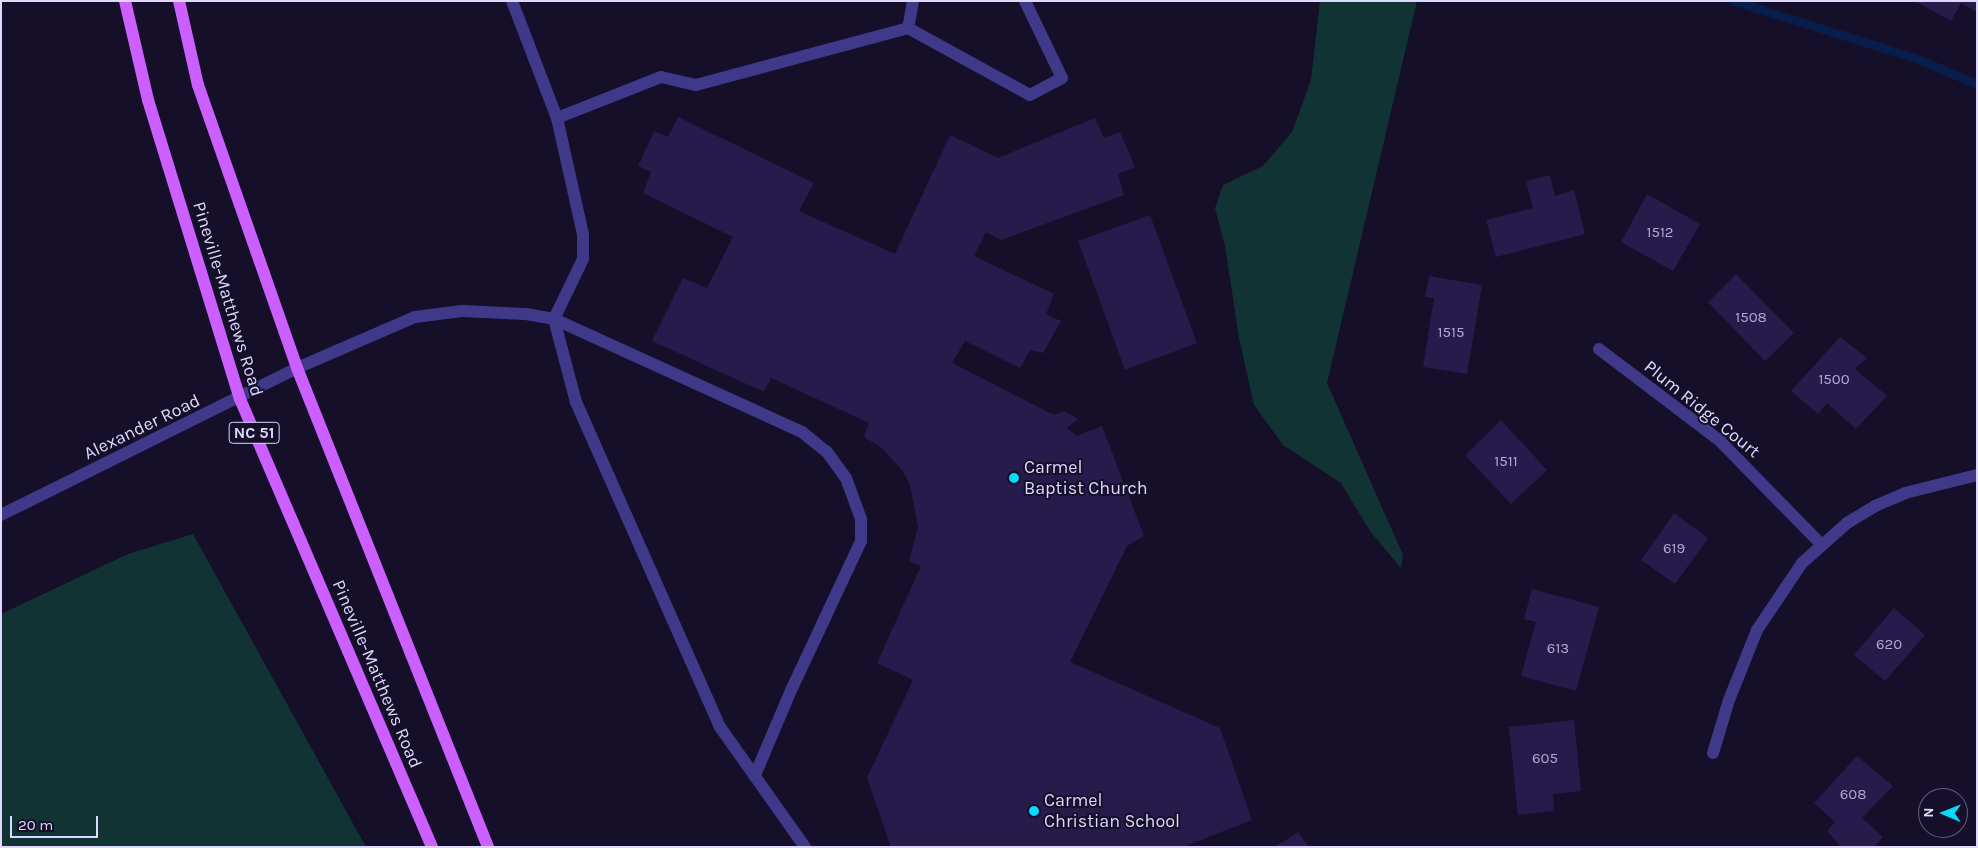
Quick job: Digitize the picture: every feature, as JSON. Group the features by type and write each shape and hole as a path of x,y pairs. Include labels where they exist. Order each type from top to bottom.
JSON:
{"main road":[{"name":"Pineville-Matthews Road","path":"125,1 148,100 240,399 432,847"},
{"name":"Pineville-Matthews Road","path":"179,1 198,85 298,368 488,847"}],"street":[{"path":"512,1 557,118 584,234 582,260 554,319 576,402 594,449 720,727 805,847"},
{"path":"908,28 913,1"},
{"path":"557,118 661,78 696,85 908,28 1030,96 1062,78 1025,1"},
{"name":"Alexander Road","path":"1,515 240,399 298,368 415,317 462,312 526,314 554,319 802,432 827,452 846,478 861,520 861,542 792,688 755,776"},
{"name":"Plum Ridge Court","path":"1599,348 1720,441 1821,544"},
{"path":"1713,753 1729,700 1757,630 1787,582 1821,544 1874,506 1905,493 1977,475"}],"green space":[{"path":"1320,1 1417,1 1327,383 1403,555 1401,568 1370,531 1341,483 1283,445 1254,405 1239,338 1225,246 1215,208 1223,185 1263,166 1292,132 1311,80"},
{"path":"193,534 366,847 1,847 1,614 128,554"}],"building":[{"path":"1915,1 1977,1 1977,12 1961,3 1951,21"},
{"name":"Carmel Baptist Church","path":"678,117 814,183 799,211 895,254 950,135 998,158 1095,118 1104,138 1120,132 1135,167 1118,174 1124,195 1001,240 986,232 974,256 1054,294 1046,314 1061,321 1043,353 1030,350 1020,368 965,341 952,363 1054,415 1064,411 1078,419 1067,428 1077,436 1102,426 1144,536 1127,546 1070,662 1220,728 1252,820 1183,847 891,847 867,778 913,680 877,663 921,566 909,561 918,527 910,485 903,471 882,448 864,437 869,423 771,378 764,392 652,341 683,278 707,288 733,237 643,193 651,172 638,166 654,131 668,137"},
{"path":"1550,175 1555,196 1574,190 1585,234 1496,257 1486,220 1533,208 1526,181"},
{"path":"1647,194 1700,224 1673,271 1621,242"},
{"path":"1150,215 1197,343 1125,370 1078,241"},
{"path":"1736,274 1794,333 1765,361 1708,302"},
{"path":"1429,276 1482,285 1467,374 1423,367 1434,298 1425,297"},
{"path":"1840,337 1867,358 1855,369 1887,396 1856,429 1827,403 1818,414 1791,391"},
{"path":"1501,420 1547,470 1511,504 1465,455"},
{"path":"1674,513 1708,538 1675,584 1641,560"},
{"path":"1532,589 1599,607 1576,691 1521,676 1536,622 1524,619"},
{"path":"1894,608 1925,635 1885,681 1854,655"},
{"path":"1574,720 1581,791 1553,794 1554,811 1518,815 1509,727"},
{"path":"1857,756 1893,786 1862,818 1883,837 1874,847 1841,847 1827,831 1835,822 1814,803"},
{"path":"1298,832 1309,847 1275,847"}],"waterway":[{"path":"1734,1 1913,57 1977,84"}],"place":[{"name":"Carmel Baptist Church","path":"1014,478"},
{"name":"Carmel Christian School","path":"1034,811"}]}
